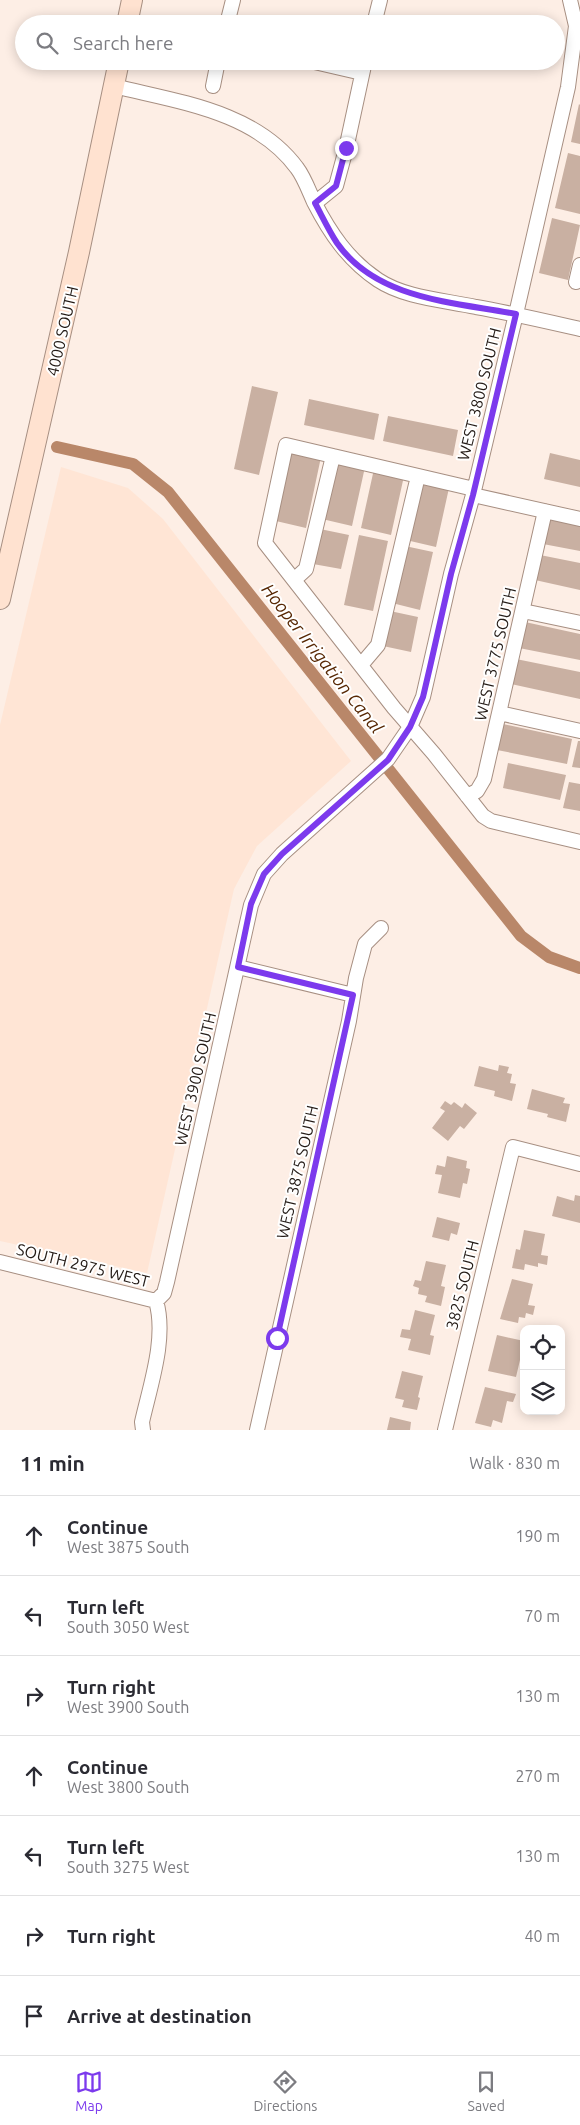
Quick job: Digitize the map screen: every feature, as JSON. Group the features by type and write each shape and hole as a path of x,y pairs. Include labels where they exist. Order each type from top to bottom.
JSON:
{"main road":[{"path":"129,15 132,0"},
{"name":"4000 SOUTH","path":"0,599 75,272 117,70"}],"street":[{"path":"229,15 233,0"},
{"path":"376,15 380,0"},
{"name":"WEST 3800 SOUTH","path":"368,778 388,760 407,732 423,697 451,574 474,492 568,87 577,16 570,0"},
{"path":"213,86 216,70"},
{"path":"315,203 336,186 362,70"},
{"path":"114,86 227,116 256,130 298,168 337,244 364,270 380,281 420,296 516,314 580,329"},
{"path":"576,282 580,265"},
{"path":"580,519 418,476 286,445 265,543 360,665 407,732 467,796 483,816 491,821 580,842"},
{"path":"294,580 306,569 333,456"},
{"path":"360,665 378,645 418,476"},
{"name":"WEST 3775 SOUTH","path":"467,796 477,792 484,779 545,511"},
{"path":"522,611 580,623"},
{"path":"499,713 580,731"},
{"name":"WEST 3900 SOUTH","path":"156,1301 164,1293 167,1282 251,904 264,874 282,854 368,778"},
{"name":"WEST 3875 SOUTH","path":"257,1430 365,944 381,928"},
{"path":"238,967 353,995"},
{"name":"3825 SOUTH","path":"444,1430 513,1147 580,1164"},
{"name":"SOUTH 2975 WEST","path":"0,1262 156,1301"},
{"path":"143,1430 142,1422 161,1333 160,1313 156,1301"}],"shaded area":[{"path":"61,467 128,488 163,519 351,761 257,846 234,889 147,1273 0,1241 0,725"}],"building":[{"path":"580,105 580,144 571,142"},
{"path":"568,153 580,156 580,214 555,208"},
{"path":"552,218 580,225 568,280 539,273"},
{"path":"252,386 278,392 259,475 234,469"},
{"path":"309,399 379,414 374,440 304,425"},
{"path":"388,416 458,430 453,456 383,441"},
{"path":"292,450 321,457 306,528 276,521"},
{"path":"550,453 580,460 580,487 544,479"},
{"path":"335,460 365,467 352,526 322,519"},
{"path":"374,469 404,476 391,535 361,528"},
{"path":"419,481 449,488 436,547 406,540"},
{"path":"549,518 580,525 580,551 543,544"},
{"path":"320,529 349,535 341,569 313,564"},
{"path":"359,535 388,541 373,611 344,605"},
{"path":"405,546 433,552 420,610 392,603"},
{"path":"540,555 580,563 580,590 535,580"},
{"path":"390,611 418,617 411,652 383,646"},
{"path":"525,622 580,634 580,660 519,648"},
{"path":"516,659 580,672 580,699 511,684"},
{"path":"503,724 572,739 567,764 497,750"},
{"path":"578,741 580,741 580,768 572,767"},
{"path":"508,763 566,775 560,800 503,788"},
{"path":"569,782 580,784 580,811 563,808"},
{"path":"499,1065 509,1067 507,1073 512,1074 510,1083 516,1084 512,1101 494,1096 495,1091 474,1086 479,1066 498,1071"},
{"path":"532,1089 565,1098 563,1103 570,1104 566,1122 547,1117 548,1114 527,1109"},
{"path":"445,1101 451,1105 454,1102 462,1108 465,1103 477,1113 464,1129 460,1126 448,1141 432,1128 445,1111 440,1108"},
{"path":"447,1156 467,1161 466,1168 470,1169 467,1184 463,1183 460,1198 438,1193 442,1175 435,1174 437,1165 445,1167"},
{"path":"575,1195 580,1196 580,1223 552,1216 557,1196 574,1201"},
{"path":"437,1217 460,1223 457,1235 451,1233 449,1241 432,1237"},
{"path":"524,1230 545,1234 541,1255 548,1256 547,1265 538,1263 538,1267 525,1264 524,1270 512,1268 516,1249 520,1250"},
{"path":"426,1261 446,1265 441,1286 445,1287 441,1306 425,1302 427,1296 418,1294 419,1288 413,1286 415,1280 421,1281"},
{"path":"512,1279 533,1284 528,1305 535,1306 533,1315 526,1313 525,1318 519,1317 518,1323 500,1319"},
{"path":"415,1310 435,1315 430,1335 434,1336 430,1355 408,1350 411,1339 400,1337 402,1329 410,1330"},
{"path":"497,1335 520,1340 520,1360 516,1377 488,1371"},
{"path":"402,1371 423,1376 417,1410 402,1407 404,1400 395,1398"},
{"path":"485,1387 516,1394 513,1402 507,1401 502,1423 493,1420 491,1427 475,1423"},
{"path":"390,1417 411,1422 410,1430 387,1430"}],"waterway":[{"name":"Hooper Irrigation Canal","path":"57,447 133,464 168,492 521,936 549,957 580,968"}],"route":[{"path":"277,1338 349,1021 353,995 238,967 251,904 264,874 282,854 388,760 410,727 423,697 451,574 473,495 516,314 420,296 400,290 380,281 349,256 337,244 315,203 336,186 346,148"}]}
